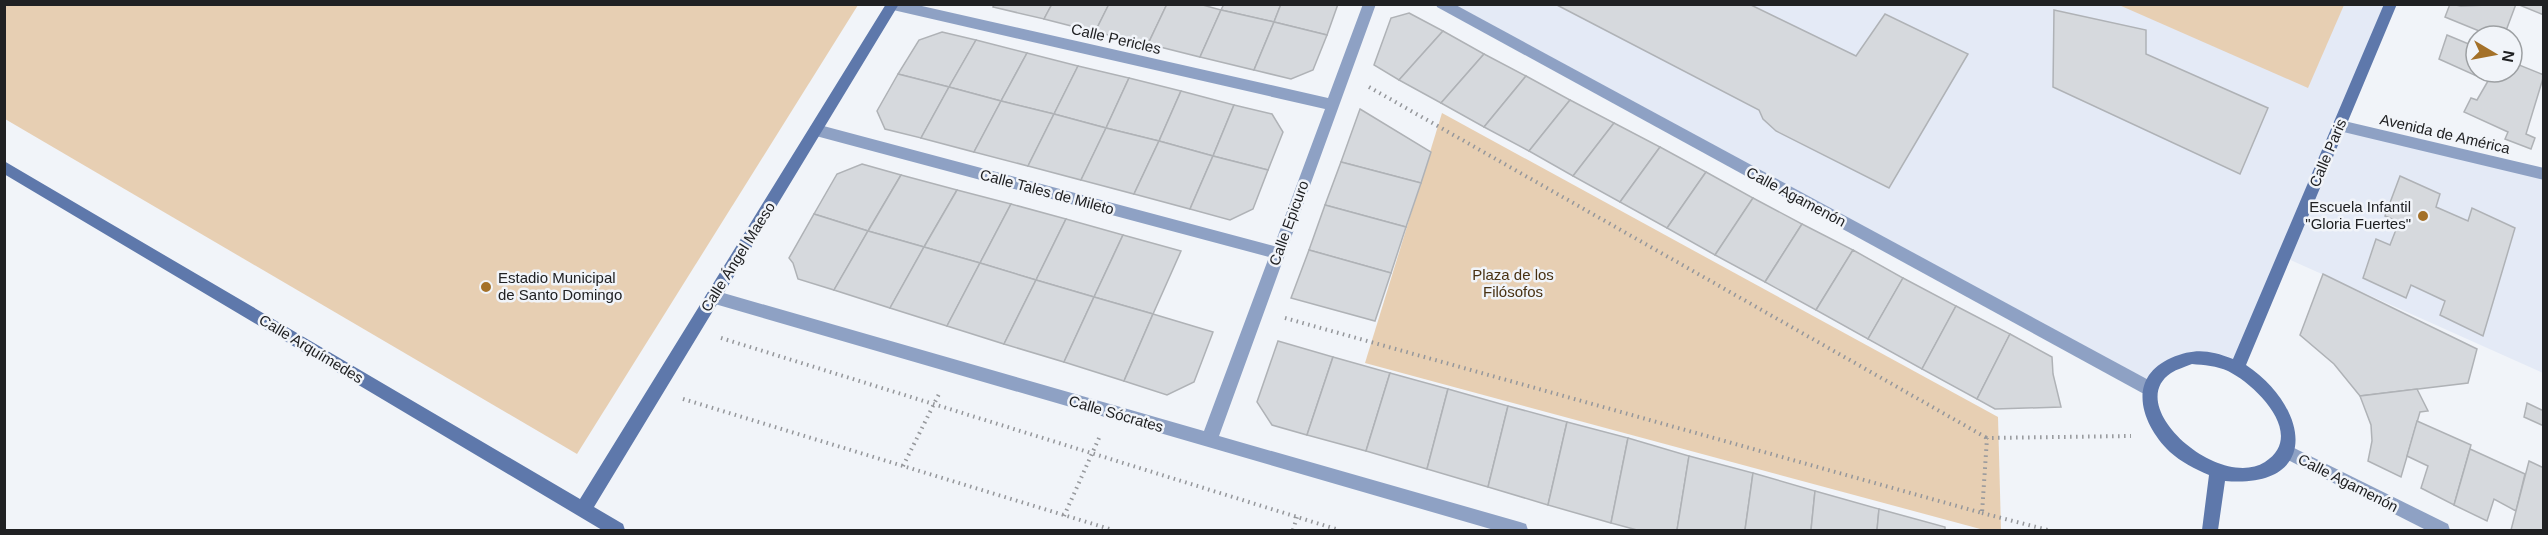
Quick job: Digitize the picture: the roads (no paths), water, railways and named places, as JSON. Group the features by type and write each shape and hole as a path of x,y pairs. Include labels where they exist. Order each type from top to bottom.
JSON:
{"street":[{"name":"Calle Epicuro","path":"1209,441 1370,4"},
{"name":"Calle Agamenón","path":"1442,4 2150,389"},
{"name":"Calle Paris","path":"2237,368 2391,4"},
{"name":"Calle Pericles","path":"893,5 1333,105"},
{"name":"Calle Ángel Maeso","path":"583,510 893,5"},
{"name":"Avenida de América","path":"2340,126 2544,174"},
{"name":"Calle Tales de Mileto","path":"816,130 1278,253"},
{"name":"Calle Arquímedes","path":"4,167 617,531"},
{"name":"Calle Sócrates","path":"713,297 1520,531"},
{"path":"2191,357 2214,359 2237,368 2257,381 2273,397 2284,416 2289,434 2286,451 2276,465 2260,473 2240,476 2218,472 2179,451 2154,419 2150,389 2157,373 2172,362 2181,359 2191,357"},
{"name":"Calle Agamenón","path":"2286,451 2442,531"},
{"path":"2210,531 2218,472"}],"place":[{"name":"Escuela Infantil \"Gloria Fuertes\"","path":"2423,216"},
{"name":"Estadio Municipal de Santo Domingo","path":"486,287"}],"park label":[{"name":"Plaza de los Filósofos","path":"1513,284"}]}
